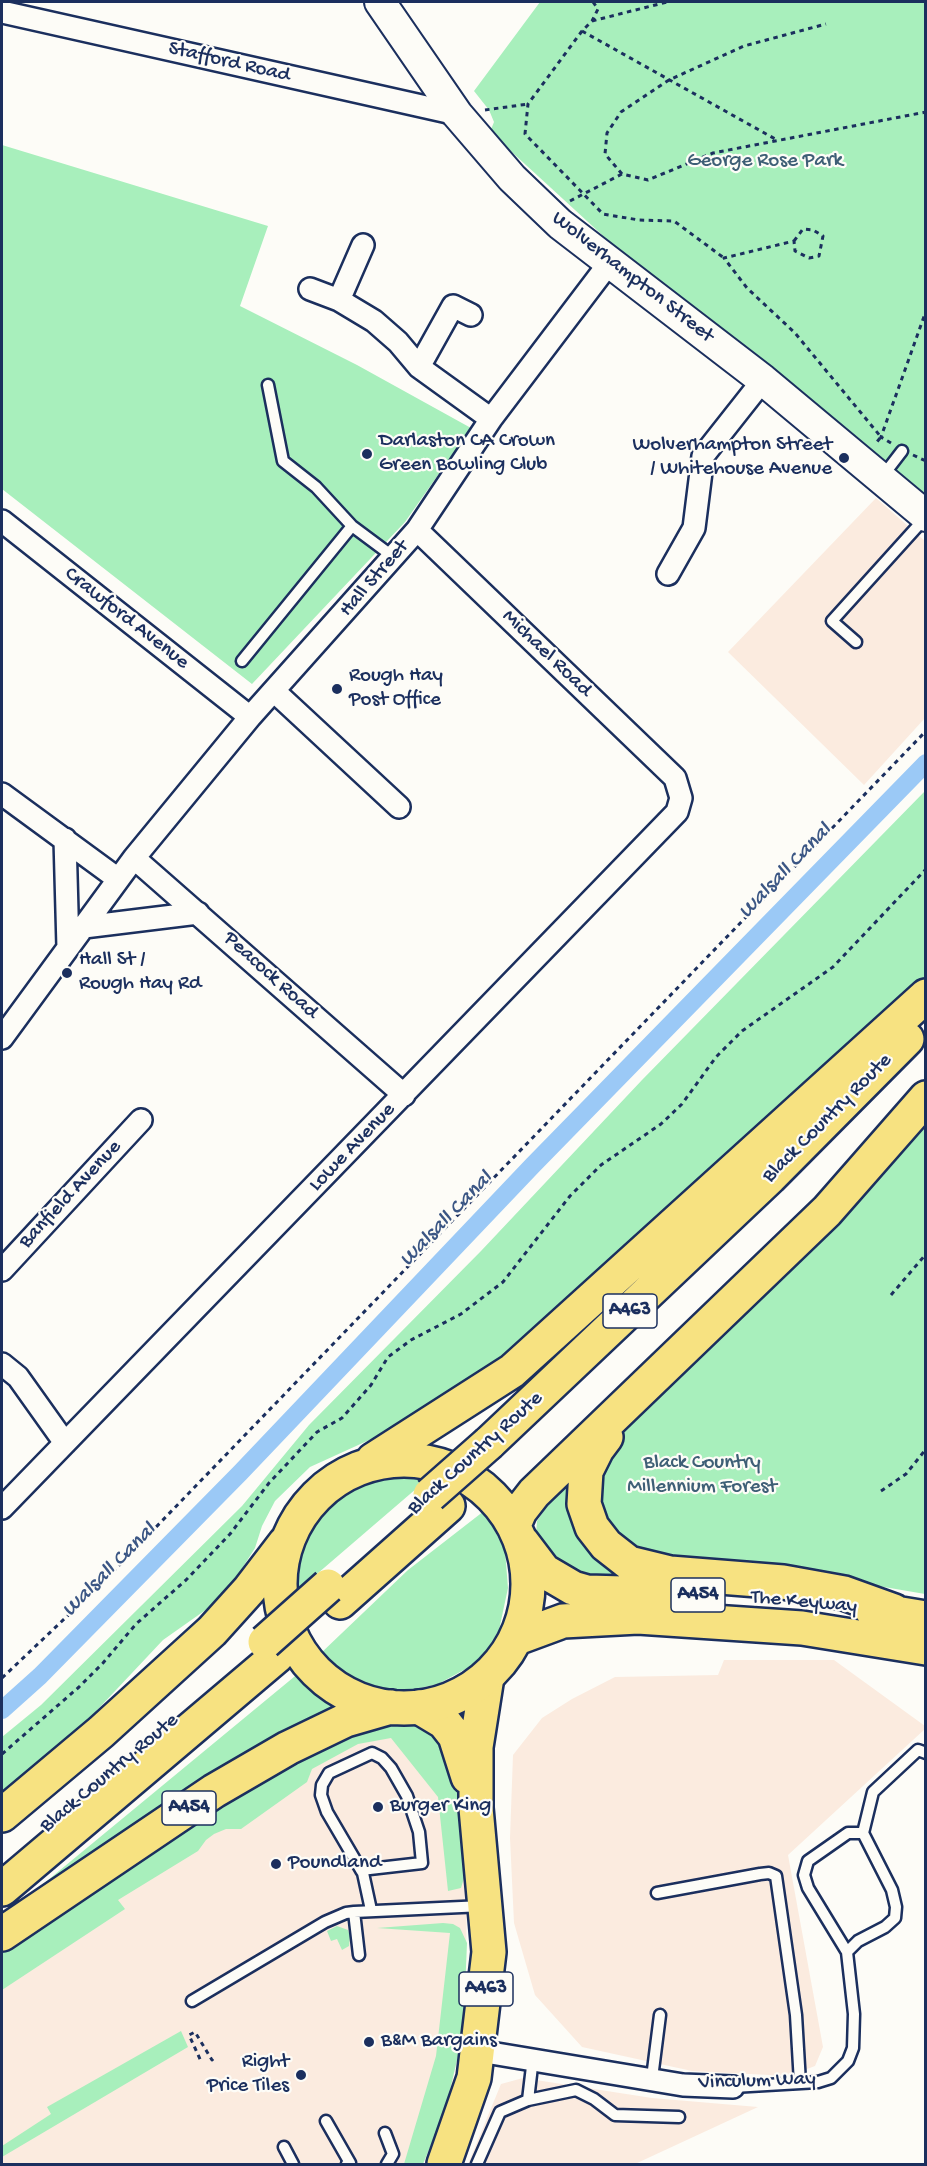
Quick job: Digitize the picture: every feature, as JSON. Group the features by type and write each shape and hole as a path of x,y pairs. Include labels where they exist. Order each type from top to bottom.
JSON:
{"main road":[{"path":"2,1815 102,1732 212,1631 249,1590 289,1538 304,1511 316,1496 341,1477 431,1425 512,1371 926,996"},
{"name":"Black Country Route","path":"497,1449 895,1053 926,1017"},
{"name":"Black Country Route","path":"2,1889 786,1193 926,1053"},
{"path":"405,1707 457,1696 487,1677 503,1659 517,1638 528,1596 529,1575 518,1533 520,1511 534,1493 828,1211 926,1098"},
{"path":"642,1391 597,1449 586,1471 583,1488 584,1504 592,1527 616,1555 629,1563 670,1573 783,1582 844,1593 894,1611"},
{"name":"The Keyway","path":"361,1467 400,1460 420,1461 452,1469 483,1488 500,1505 544,1571 573,1588 587,1592 750,1597 894,1611 926,1618"},
{"path":"289,1538 282,1559 280,1588 282,1608 294,1641 307,1661 329,1683 356,1698 405,1707 444,1722 455,1736 476,1808"},
{"name":"The Keyway","path":"517,1638 563,1621 638,1617 802,1628 926,1648"},
{"name":"Black Country Route","path":"2,1865 271,1649"},
{"path":"476,1808 476,1748 487,1677"},
{"name":"A454","path":"2,1934 214,1791 288,1748 346,1720 405,1707"},
{"name":"A463","path":"444,2164 474,2078 489,1952 476,1808"}],"street":[{"name":"Wolverhampton Street","path":"380,2 457,114 512,178 560,224 762,380 926,517"},
{"name":"Stafford Road","path":"2,12 457,114"},
{"path":"339,300 363,245"},
{"name":"Hall Street","path":"2,1038 134,858 250,717 395,558 417,530 491,419 610,262"},
{"path":"310,289 339,300 374,321 398,342 419,367 491,419"},
{"path":"419,367 453,306 471,315"},
{"path":"668,574 694,528 703,456 762,380"},
{"name":"Crawford Avenue","path":"2,521 250,717"},
{"name":"Michael Road","path":"417,530 675,778"},
{"path":"274,691 399,807"},
{"name":"Lowe Avenue","path":"2,1508 677,813 681,798 675,778"},
{"path":"2,794 118,879"},
{"path":"65,839 68,948"},
{"name":"Peacock Road","path":"134,858 404,1095"},
{"path":"84,927 198,913"},
{"name":"Banfield Avenue","path":"2,1270 141,1120"},
{"path":"2,1364 18,1377 65,1443"},
{"name":"Vinculum Way","path":"479,2051 533,2058 683,2085 733,2087"}],"lane":[{"path":"268,385 283,460 316,487 352,526 395,558"},
{"path":"871,469 902,451"},
{"path":"856,642 832,621 926,517"},
{"path":"242,661 352,526"},
{"path":"847,1952 858,1941 895,1918 896,1907 892,1890 863,1833 873,1792 918,1750 926,1754"},
{"path":"361,1869 422,1863 419,1832 407,1796 391,1768 382,1758 372,1753 357,1757 329,1773 322,1785 321,1795 327,1812 361,1869 368,1888 371,1910"},
{"name":"Vinculum Way","path":"733,2087 800,2083 831,2078 848,2061 852,2048 854,2014 847,1952 808,1888 804,1875 808,1861 848,1833 863,1833"},
{"path":"657,1893 769,1873 776,1876 794,1997 800,2083"},
{"path":"192,2001 325,1922 354,1912 486,1906"},
{"path":"354,1912 359,1955"},
{"path":"652,2078 660,2015"},
{"path":"528,2100 533,2058"},
{"path":"477,2164 500,2112 528,2100 576,2090 594,2099 615,2115 679,2117"},
{"path":"326,2121 350,2163 347,2164"},
{"path":"385,2133 393,2154 387,2164"},
{"path":"284,2147 293,2164"}],"path":[{"path":"593,2 598,9 592,21 582,31 528,104 525,134 603,214 639,220 674,221 724,258 747,288 795,333 881,437 902,451 926,461"},
{"path":"592,21 667,2"},
{"path":"826,24 744,46 669,80 621,112 607,133 605,154 622,174 648,180 713,153 926,112"},
{"path":"582,31 778,140"},
{"path":"457,114 528,104"},
{"path":"566,204 622,174"},
{"path":"724,258 794,241 803,229 813,230 823,236 819,256 809,258 795,251 794,241"},
{"path":"871,469 926,312"},
{"path":"2,1678 99,1586 926,731"},
{"path":"2,1754 79,1687 104,1663 136,1624 186,1580 230,1534 269,1483 311,1438 342,1418 371,1385 388,1357 411,1340 461,1314 502,1282 570,1196 589,1176 601,1165 661,1124 682,1104 716,1057 742,1031 833,967 926,869"},
{"path":"891,1295 926,1254"},
{"path":"881,1491 906,1474 926,1449"},
{"path":"200,2059 189,2035 195,2032 212,2060 214,2058"}],"shaded area":[{"path":"876,498 925,541 925,718 864,785 728,652"},
{"path":"724,1660 834,1660 925,1726 925,1729 788,1855 823,2047 815,2066 788,2076 692,2071 582,2047 535,1995 514,1923 510,1838 513,1755 542,1718 572,1699 615,1677 718,1675"},
{"path":"372,1733 406,1733 445,1761 467,1868 466,1985 463,2029 452,2084 423,2164 2,2164 2,1968 249,1796"},
{"path":"523,2078 652,2098 758,2107 635,2164 468,2164 501,2084"}],"green space":[{"name":"George Rose Park","path":"540,2 925,2 925,500 624,255 490,132 494,122 489,110 474,91"},
{"path":"2,145 268,226 240,306 357,365 471,428 405,522 252,684 2,489"},
{"path":"925,791 925,981 700,1181 638,1232 518,1349 400,1426 310,1467 275,1501 262,1526 255,1548 224,1597 163,1640 69,1740 2,1795 2,1737 41,1705 242,1506 309,1425 481,1251 642,1080"},
{"name":"Black Country Millennium Forest","path":"925,1108 925,1594 808,1574 704,1568 618,1545 594,1494 617,1435"},
{"path":"410,1472 431,1476 289,1598 288,1587 292,1560 300,1537 322,1505 342,1488 367,1478"},
{"path":"575,1476 626,1573 622,1582 563,1573 536,1534 537,1521 547,1506"},
{"path":"484,1511 505,1550 508,1588 499,1630 485,1653 473,1665 438,1684 396,1691 362,1685 331,1665 320,1654 408,1570"},
{"path":"300,1672 327,1693 362,1708 2,1918"},
{"path":"394,1722 411,1725 433,1734 441,1741 454,1767 467,1868 461,1888 448,1891 438,1797 391,1738 358,1744 312,1769 307,1782 241,1829 226,1829 214,1834 198,1851 118,1900 125,1909 2,1990 2,1950 197,1814 333,1739"},
{"path":"453,1924 460,1928 467,1943 464,2013 458,2056 445,2111 423,2164 404,2164 436,2056 450,1933 377,1928"},
{"path":"337,1926 348,1930 350,1936 349,1946 342,1950 337,1939 331,1941 327,1931"},
{"path":"181,2031 188,2047 2,2157 2,2146 51,2114 47,2107"}],"waterway":[{"name":"Walsall Canal","path":"2,1710 40,1676 240,1473 533,1165 926,763"}],"place":[{"name":"Darlaston CA Crown Green Bowling Club","path":"367,454"},
{"name":"Wolverhampton Street / Whitehouse Avenue","path":"844,458"},
{"name":"Rough Hay Post Office","path":"337,689"},
{"name":"Hall St / Rough Hay Rd","path":"67,973"},
{"name":"Burger King","path":"378,1807"},
{"name":"Poundland","path":"276,1864"},
{"name":"B&M Bargains","path":"369,2042"},
{"name":"Right Price Tiles","path":"301,2075"}]}
